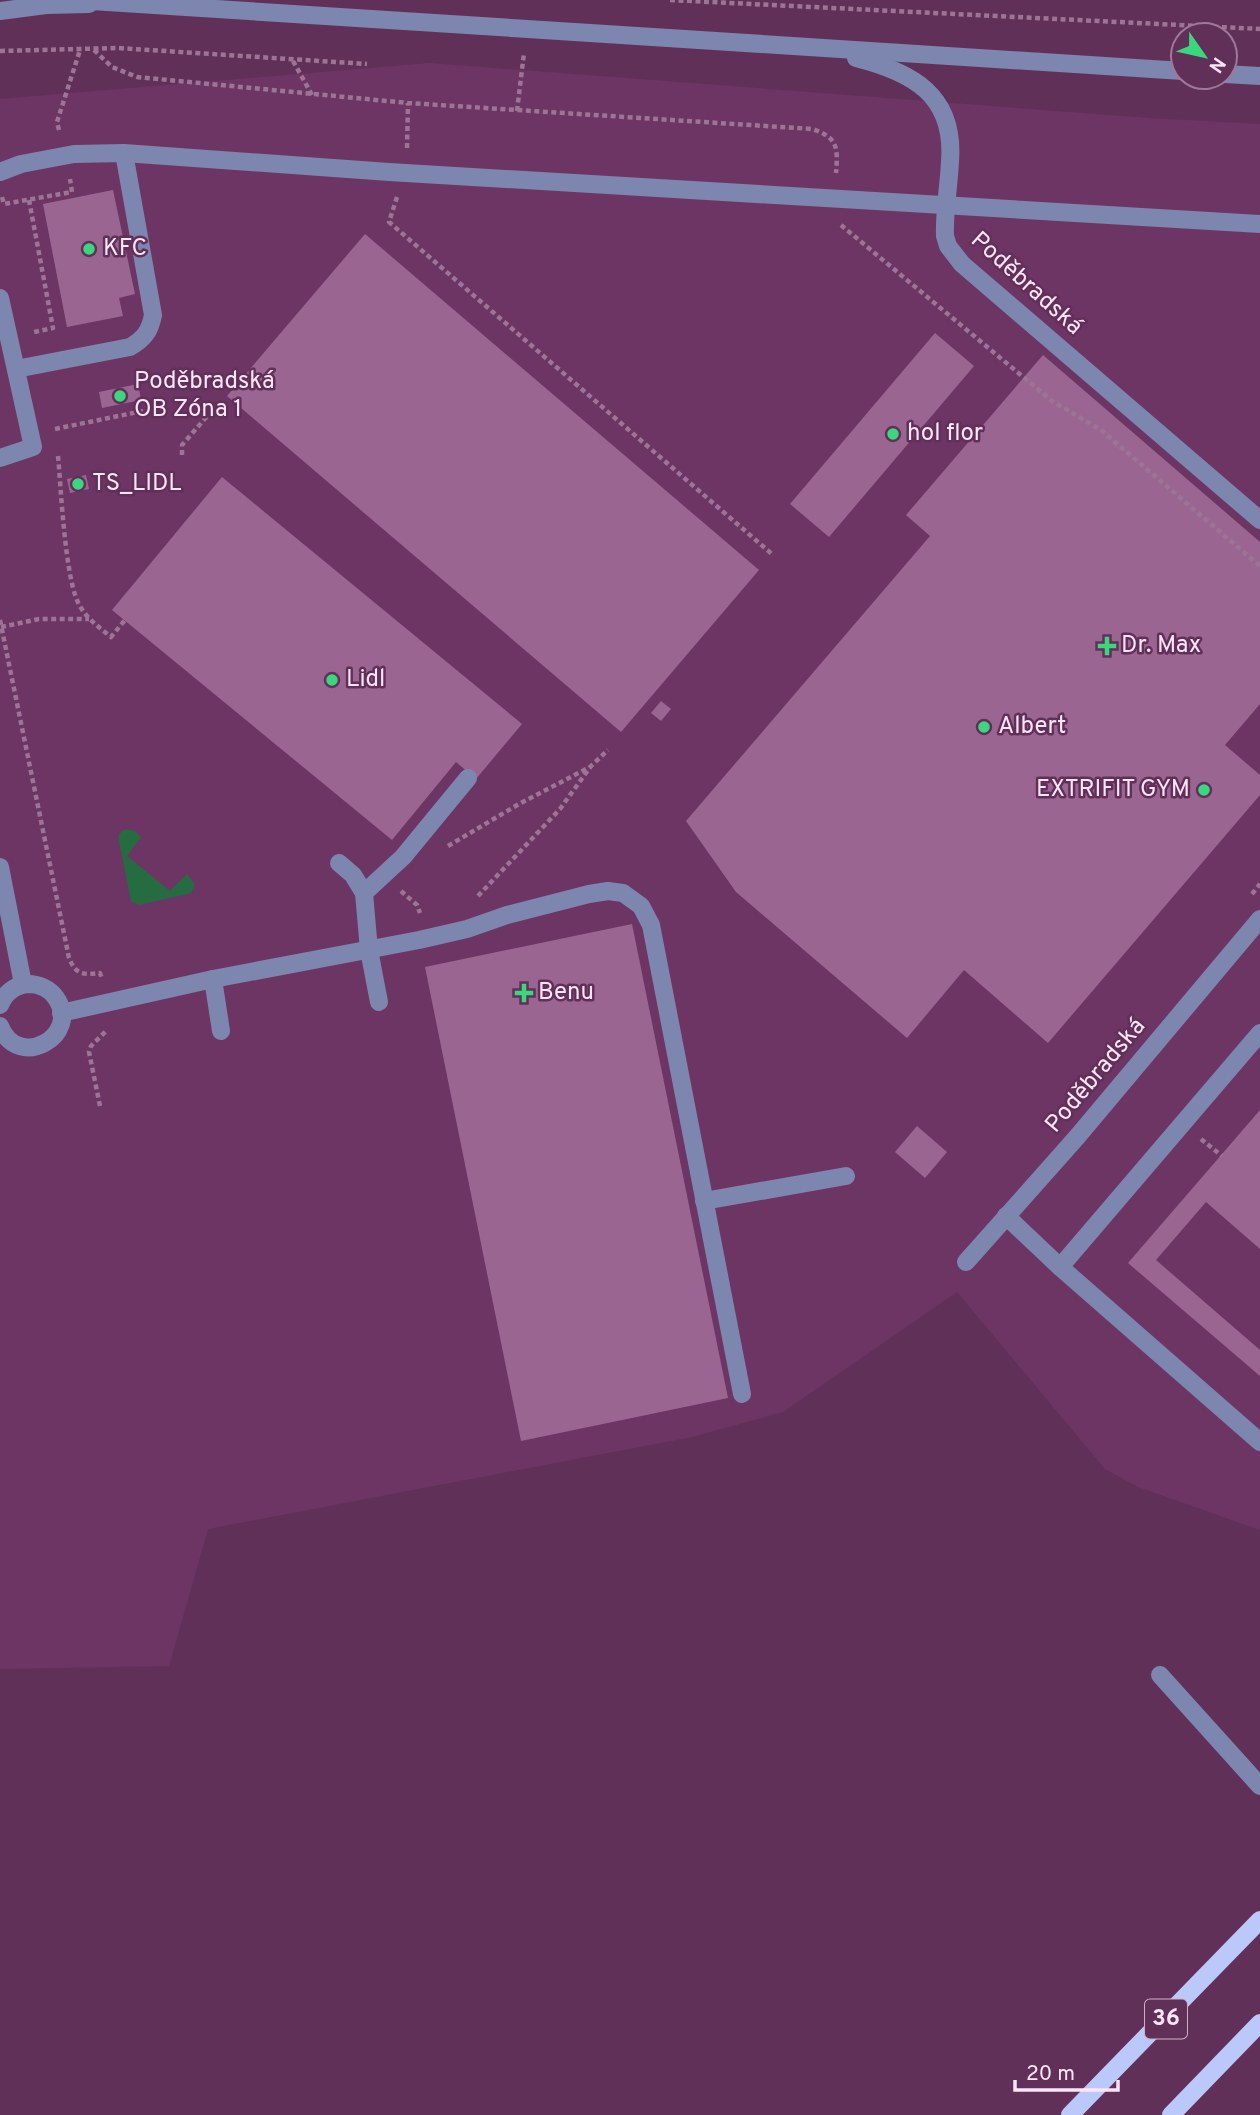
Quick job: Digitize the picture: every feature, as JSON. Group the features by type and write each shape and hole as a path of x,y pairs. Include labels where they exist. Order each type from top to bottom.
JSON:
{"main road":[{"name":"36","path":"1070,2115 1260,1920"},
{"path":"1171,2115 1260,2023"}],"street":[{"name":"Poděbradská","path":"76,0 1169,70"},
{"name":"Poděbradská","path":"0,11 68,4 117,4"},
{"name":"Poděbradská","path":"808,48 895,70 927,90 937,102 949,132 950,161 945,205 945,236 948,246 962,264 1260,520"},
{"path":"1239,75 1260,76"},
{"path":"16,369 130,347 145,337 152,324 153,315 124,153"},
{"path":"0,172 21,164 74,155 124,153 389,172 1260,224"},
{"path":"0,298 33,447 0,458"},
{"path":"364,893 403,857 468,778"},
{"path":"339,863 353,875 364,893 369,950 379,1002"},
{"path":"0,867 23,984"},
{"path":"61,1013 459,930 507,915 608,891 623,893 641,906 651,925 742,1394"},
{"name":"Poděbradská","path":"966,1262 1077,1137 1260,919"},
{"path":"214,979 221,1031"},
{"path":"0,1005 7,993 23,984 34,984 53,994 60,1003 61,1013 58,1031 45,1044 37,1047 16,1045 7,1038 0,1026"},
{"path":"1059,1267 1260,1032"},
{"path":"704,1200 846,1177"},
{"path":"1006,1216 1059,1267 1260,1442"},
{"path":"1160,1675 1260,1786"}],"path":[{"path":"670,0 1260,29"},
{"path":"0,51 118,48 367,64"},
{"path":"293,61 312,95"},
{"path":"399,190 389,222 773,555"},
{"path":"9,338 53,328 29,200"},
{"path":"44,330 49,364"},
{"path":"1052,401 1101,430 1260,566"},
{"path":"30,435 143,411"},
{"path":"182,455 182,445 209,414"},
{"path":"54,416 56,442"},
{"path":"58,456 73,586 78,604 89,619 111,637 125,620"},
{"path":"1,627 39,619 89,619"},
{"path":"0,620 69,958 73,968 80,973 100,972 107,1004"},
{"path":"459,930 474,901 487,884 560,809 591,766 608,750"},
{"path":"403,857 426,860 519,804 591,766"},
{"path":"398,889 417,905 420,915"}],"shaded area":[{"path":"430,63 1148,118 1260,124 1260,1530 1138,1487 1105,1469 957,1292 783,1412 692,1437 208,1529 169,1666 0,1669 0,99"}],"green space":[{"path":"125,829 135,831 141,837 127,856 170,891 187,874 195,885 191,893 139,905 131,901 119,841 119,834"}],"building":[{"name":"KFC","path":"113,190 135,294 119,298 123,316 67,327 43,204"},
{"path":"365,234 759,570 621,732 227,396"},
{"path":"935,333 974,366 829,537 790,504"},
{"name":"Albert","path":"1043,355 1260,542 1260,704 1225,745 1260,775 1260,795 1048,1043 964,970 907,1038 736,892 686,821 930,536 906,515"},
{"name":"Poděbradská OB Zóna 1","path":"138,384 141,400 102,408 99,392"},
{"name":"TS_LIDL","path":"86,475 89,489 70,493 67,479"},
{"name":"Lidl","path":"222,477 522,724 476,779 456,762 392,840 112,610"},
{"path":"661,701 671,709 661,721 651,713"},
{"path":"632,924 728,1398 521,1441 425,967"},
{"path":"1260,1110 1260,1249 1206,1202 1156,1260 1260,1350 1260,1376 1128,1263"},
{"path":"917,1126 947,1152 925,1178 895,1152"}],"place":[{"name":"KFC","path":"89,249"},
{"name":"Poděbradská OB Zóna 1","path":"120,396"},
{"name":"hol flor","path":"893,434"},
{"name":"TS_LIDL","path":"78,484"},
{"name":"Dr. Max","path":"1107,646"},
{"name":"Lidl","path":"332,680"},
{"name":"Albert","path":"984,727"},
{"name":"EXTRIFIT GYM","path":"1204,790"},
{"name":"Benu","path":"524,993"}]}
